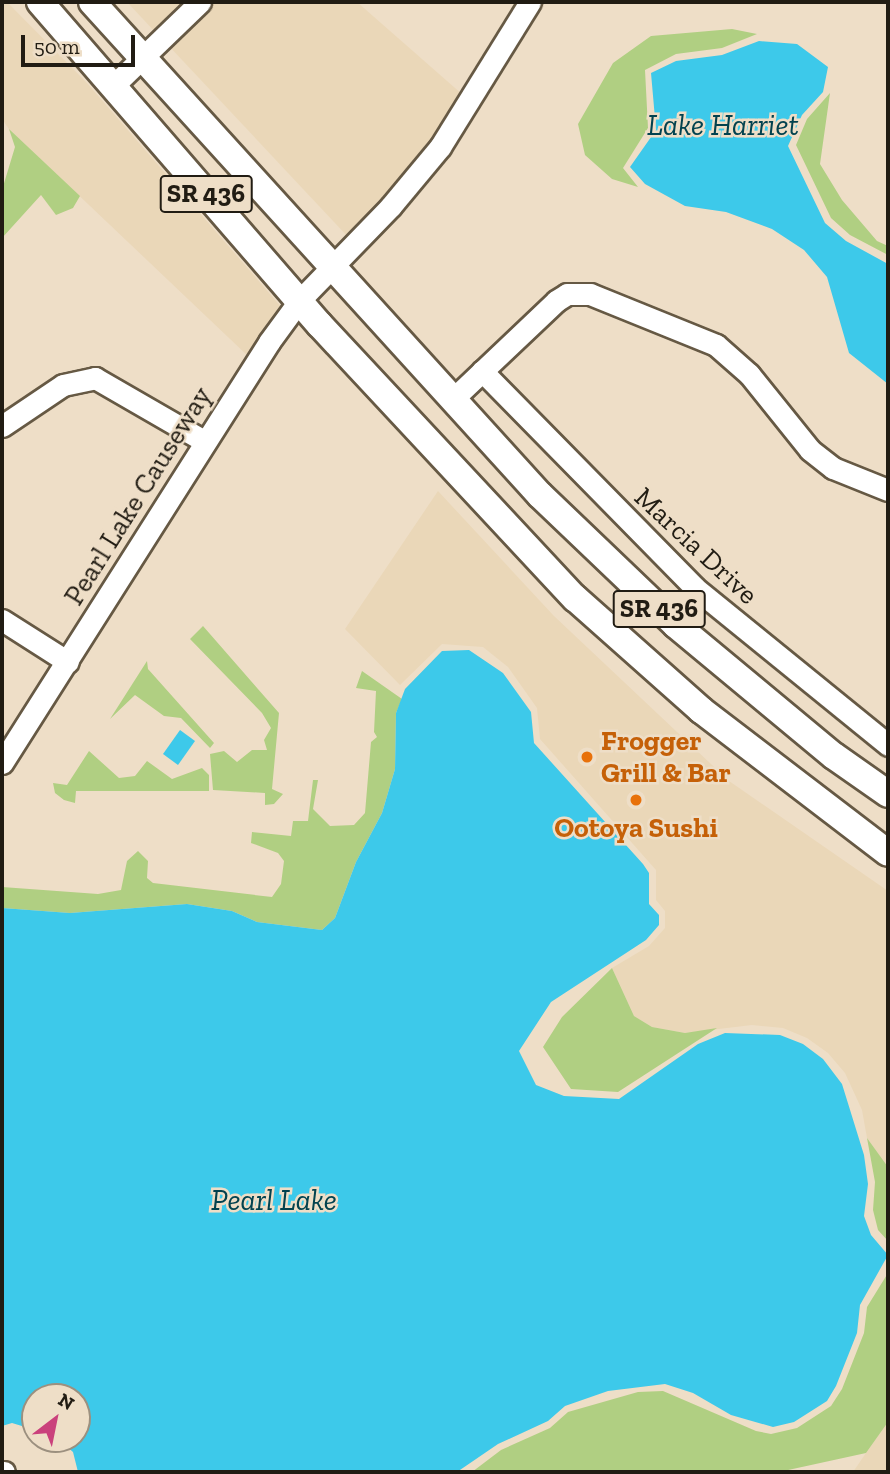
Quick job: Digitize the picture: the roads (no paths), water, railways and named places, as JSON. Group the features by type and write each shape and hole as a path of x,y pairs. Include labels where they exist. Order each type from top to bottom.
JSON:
{"main road":[{"name":"SR 436","path":"40,2 299,301 575,597 701,710 888,853"},
{"name":"SR 436","path":"92,2 455,397 540,495 676,625 834,756 888,794"}],"street":[{"path":"113,86 200,2"},
{"name":"Pearl Lake Causeway","path":"2,763 68,662 204,441 299,301 440,147 530,2"},
{"path":"455,397 556,301 567,294 590,294 716,345 749,374 810,450 832,468 888,490"},
{"name":"Marcia Drive","path":"482,371 687,580 775,657 888,745"},
{"path":"2,426 63,385 95,377 204,441"},
{"path":"2,620 68,662"}],"water":[{"name":"Lake Harriet","path":"759,41 797,44 828,67 823,92 802,115 788,146 825,223 846,241 888,264 888,384 849,353 827,277 804,250 772,229 726,212 685,206 645,184 630,167 656,130 651,73 676,61 722,55"},
{"name":"Pearl Lake","path":"469,650 503,673 531,712 534,743 649,873 649,904 659,915 659,925 646,940 551,1002 519,1051 536,1085 564,1096 619,1099 698,1044 725,1033 780,1035 803,1044 823,1059 842,1084 864,1155 868,1184 864,1216 871,1235 888,1255 860,1305 857,1333 836,1386 827,1401 794,1422 773,1427 731,1415 693,1393 665,1384 608,1391 565,1406 548,1421 498,1444 457,1472 78,1472 73,1453 91,1453 91,1383 21,1383 21,1426 12,1423 2,1426 2,908 70,913 187,904 232,911 257,922 322,930 335,918 356,862 382,813 395,769 396,713 405,689 442,651"},
{"path":"180,730 195,741 178,765 163,754"}],"place":[{"name":"Frogger Grill & Bar","path":"587,757"},
{"name":"Ootoya Sushi","path":"636,800"}]}
